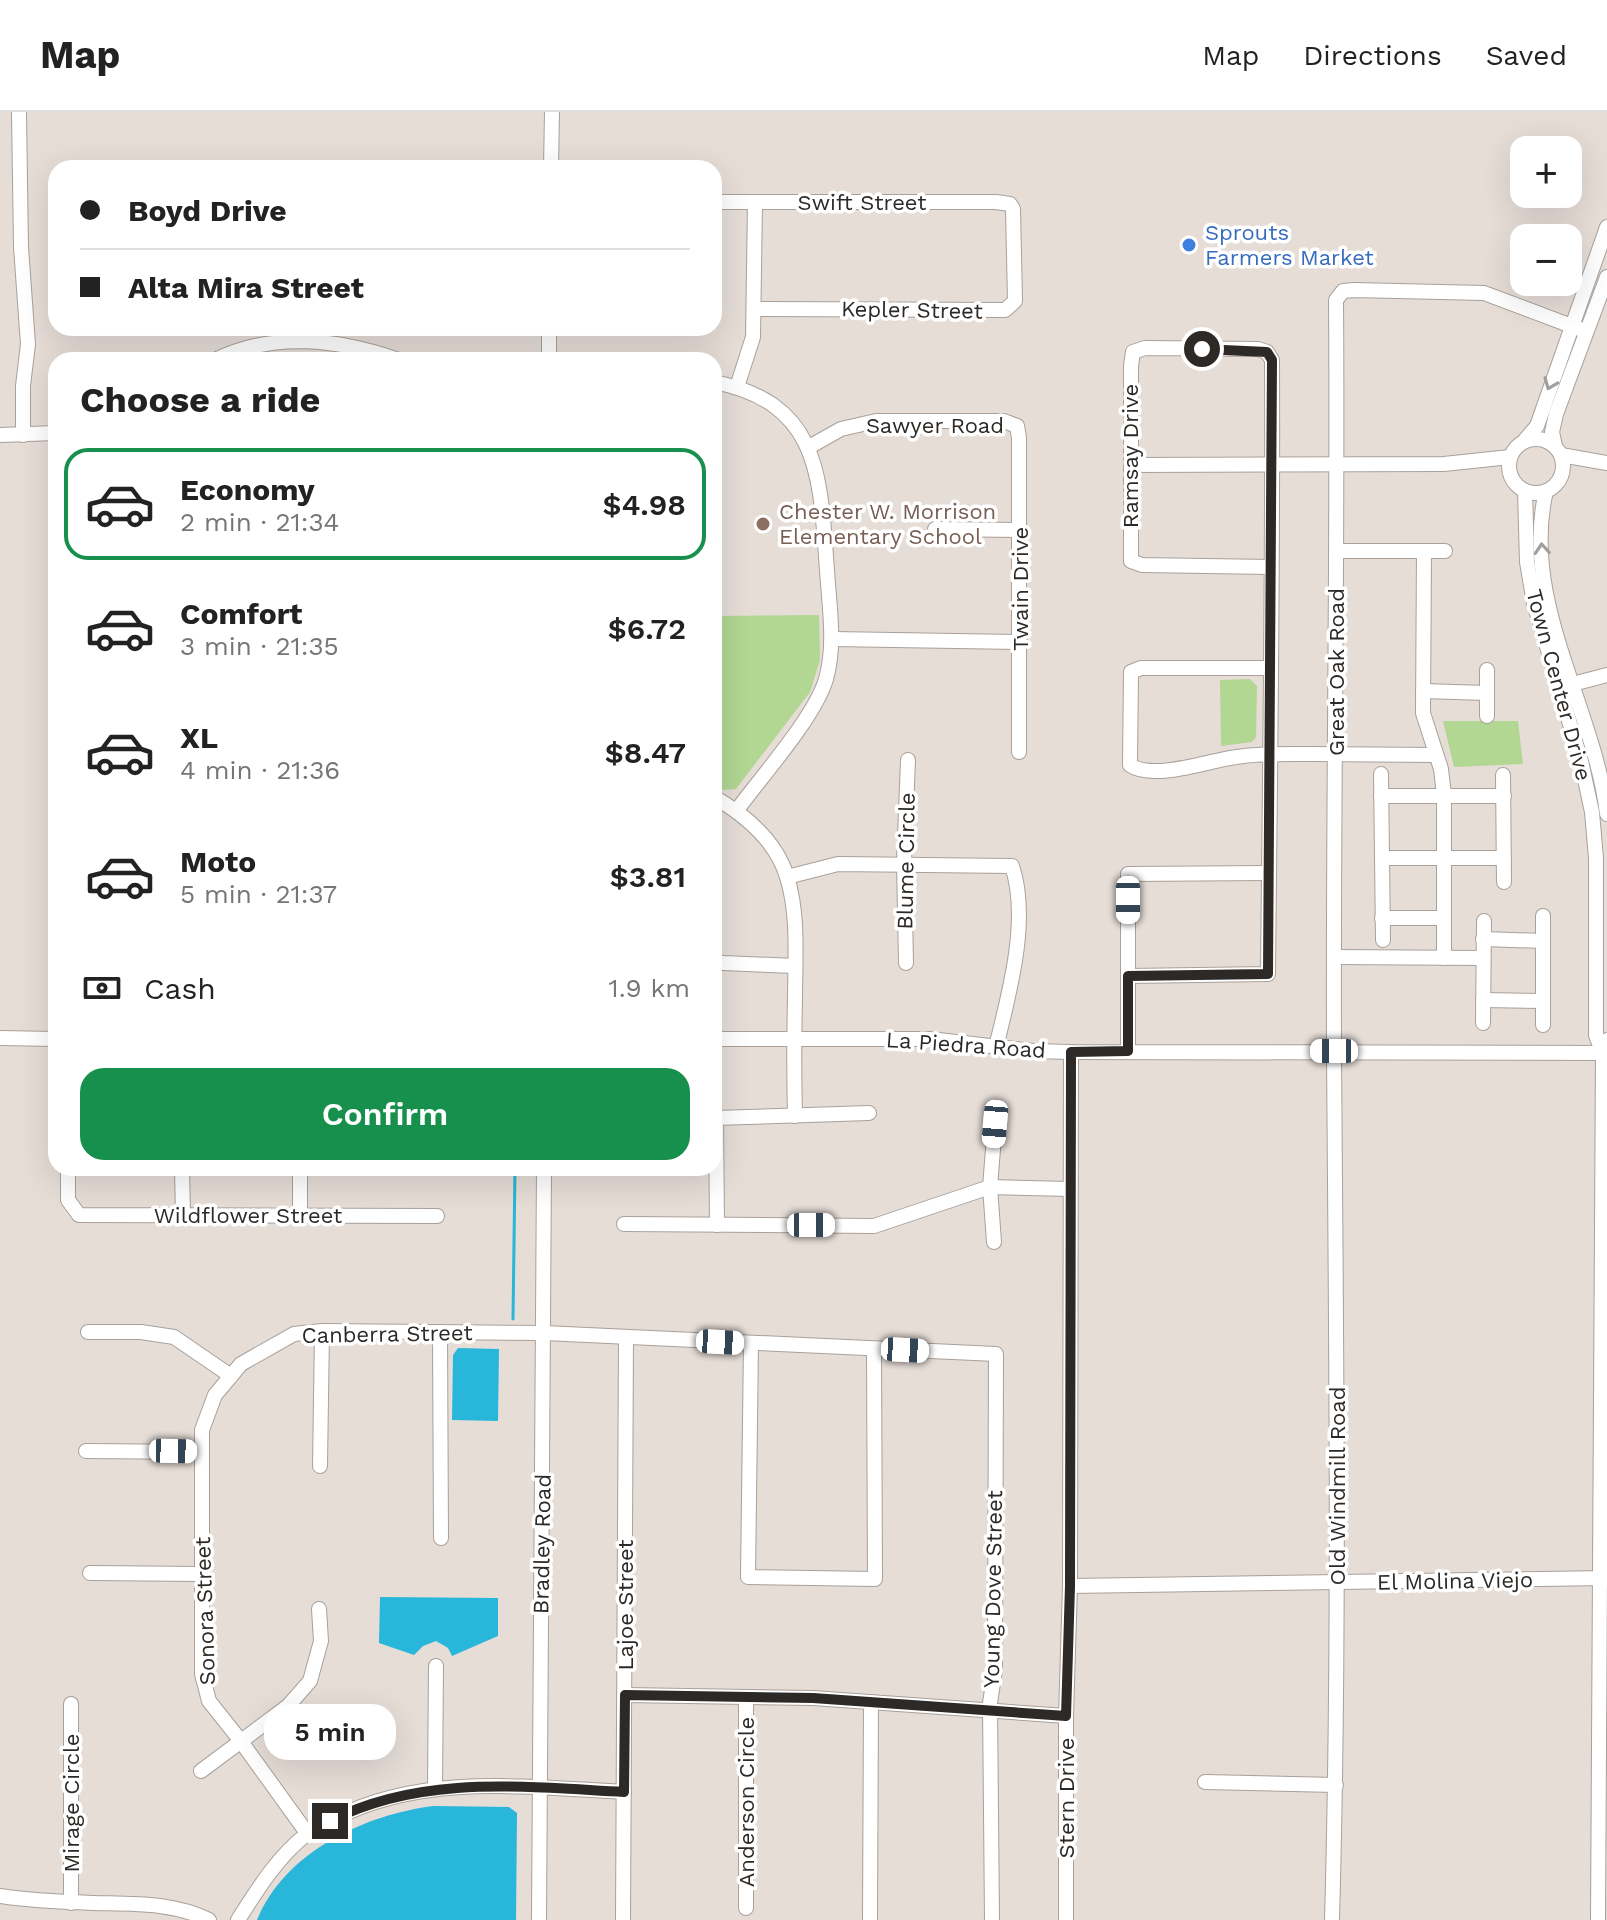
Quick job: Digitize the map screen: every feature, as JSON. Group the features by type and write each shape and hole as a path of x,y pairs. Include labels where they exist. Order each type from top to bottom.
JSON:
{"street":[{"path":"19,112 21,247 28,344 23,386 23,435"},
{"path":"551,160 552,112"},
{"name":"Swift Street","path":"722,202 1010,204"},
{"path":"737,387 753,337 755,203"},
{"name":"Kepler Street","path":"754,309 1005,310 1015,301 1015,214 1010,204"},
{"path":"1607,227 1580,329 1556,414 1552,432 1562,474 1556,484 1546,491 1525,491 1515,484 1509,473 1510,457 1537,426 1546,396 1580,329 1607,277"},
{"name":"Great Oak Road","path":"1334,1051 1336,300 1343,291 1354,290 1484,293 1580,329"},
{"path":"238,352 296,341 352,345 374,352"},
{"name":"Ramsay Drive","path":"1271,567 1142,565 1131,561 1133,352 1145,348 1258,349 1267,352 1272,360 1272,466"},
{"path":"722,384 760,396 776,407 809,447 820,484 832,639 826,680 810,713 737,810"},
{"name":"Sawyer Road","path":"809,447 841,429 876,421 1004,421 1017,426"},
{"name":"Twain Drive","path":"1017,426 1019,752"},
{"path":"0,435 48,433"},
{"path":"1525,440 1541,439 1558,451 1607,465"},
{"path":"1131,465 1444,464 1510,457"},
{"path":"1444,464 1509,473"},
{"path":"1562,474 1607,465"},
{"path":"1128,976 1268,974 1272,466"},
{"name":"Town Center Drive","path":"1525,491 1527,562 1534,603 1597,762 1607,814"},
{"name":"Town Center Drive","path":"1546,491 1540,516 1547,593 1581,761 1600,830 1596,1035 1606,1051 1604,1578 1598,1920"},
{"path":"935,529 1019,530"},
{"path":"1337,551 1445,551"},
{"path":"1424,551 1423,713 1441,769 1444,795 1444,958"},
{"path":"832,639 1020,642"},
{"path":"1271,668 1141,668 1131,672 1130,765 1139,770 1165,770 1193,767 1235,756 1270,754 1436,755"},
{"path":"1487,670 1487,716"},
{"path":"1565,686 1607,675"},
{"path":"1423,691 1487,693"},
{"name":"Blume Circle","path":"906,963 904,862 908,760"},
{"path":"1381,774 1383,940"},
{"path":"1503,775 1504,882"},
{"path":"1381,796 1504,796"},
{"path":"722,802 737,810 763,834 787,877 794,922 795,1116"},
{"path":"1382,858 1504,858"},
{"path":"787,877 838,864 904,862 1012,866 1016,877 1018,936 1014,972 996,1047"},
{"path":"1128,1051 1128,874 1269,873"},
{"path":"1543,916 1543,1025"},
{"path":"1382,918 1443,918"},
{"path":"1483,1023 1484,921"},
{"path":"1483,939 1543,941"},
{"path":"1335,957 1483,958"},
{"path":"722,963 795,966"},
{"path":"1483,1000 1543,1001"},
{"path":"0,1038 48,1039"},
{"name":"La Piedra Road","path":"722,1039 930,1039 1071,1052 1606,1051"},
{"name":"Old Windmill Road","path":"1332,1920 1337,1583 1334,1051"},
{"name":"Stern Drive","path":"1066,1920 1071,1052"},
{"path":"722,1118 869,1113"},
{"path":"994,1242 990,1187 995,1124"},
{"name":"Wildflower Street","path":"68,1176 68,1200 79,1215 437,1216"},
{"path":"182,1176 183,1215"},
{"path":"300,1176 300,1215"},
{"name":"Bradley Road","path":"539,1920 544,1176"},
{"path":"716,1176 717,1225"},
{"path":"624,1224 874,1226 990,1187 1070,1189"},
{"path":"320,1466 322,1331"},
{"name":"Canberra Street","path":"202,1452 202,1430 215,1395 241,1364 294,1334 322,1331 544,1333 996,1354"},
{"path":"88,1332 141,1332 174,1337 231,1376"},
{"path":"440,1332 441,1538"},
{"name":"Lajoe Street","path":"623,1920 626,1337"},
{"path":"751,1343 748,1577 875,1579 874,1349"},
{"name":"Young Dove Street","path":"992,1920 990,1710 995,1670 996,1354"},
{"path":"86,1451 202,1452"},
{"name":"Sonora Street","path":"202,1452 202,1674 209,1701 307,1833"},
{"path":"90,1573 201,1574"},
{"name":"El Molina Viejo","path":"1070,1586 1604,1578"},
{"path":"201,1771 288,1706 310,1681 321,1641 319,1609"},
{"path":"435,1788 436,1666"},
{"path":"625,1695 871,1702 1066,1716"},
{"name":"Anderson Circle","path":"746,1697 746,1908"},
{"path":"870,1920 871,1702"},
{"name":"Mirage Circle","path":"71,1704 71,1903"},
{"path":"1205,1782 1336,1785"},
{"path":"238,1920 266,1876 307,1833 354,1809 397,1795 435,1788 624,1792"},
{"path":"0,1896 71,1903 163,1905 191,1911 209,1920"}],"green space":[{"path":"819,615 820,660 810,692 736,789 723,790 722,789 722,616"},
{"path":"1250,679 1257,686 1256,737 1252,742 1221,746 1220,680"},
{"path":"1443,721 1518,721 1523,764 1454,767"}],"water":[{"path":"458,1348 499,1349 498,1421 452,1420 453,1355"},
{"path":"380,1597 498,1598 498,1636 452,1656 448,1648 436,1641 423,1646 414,1655 379,1643"},
{"path":"434,1806 509,1807 517,1813 516,1920 257,1920 286,1875 330,1840 381,1818"}],"waterway":[{"path":"513,1319 515,1176"}],"place":[{"name":"Sprouts Farmers Market","path":"1189,245"},
{"name":"Chester W. Morrison Elementary School","path":"763,524"}],"route":[{"path":"330,1821 354,1809 397,1795 435,1788 624,1792 625,1695 813,1698 1066,1716 1070,1586 1071,1052 1128,1051 1128,976 1268,974 1272,360 1267,352 1258,349 1202,349"}]}
